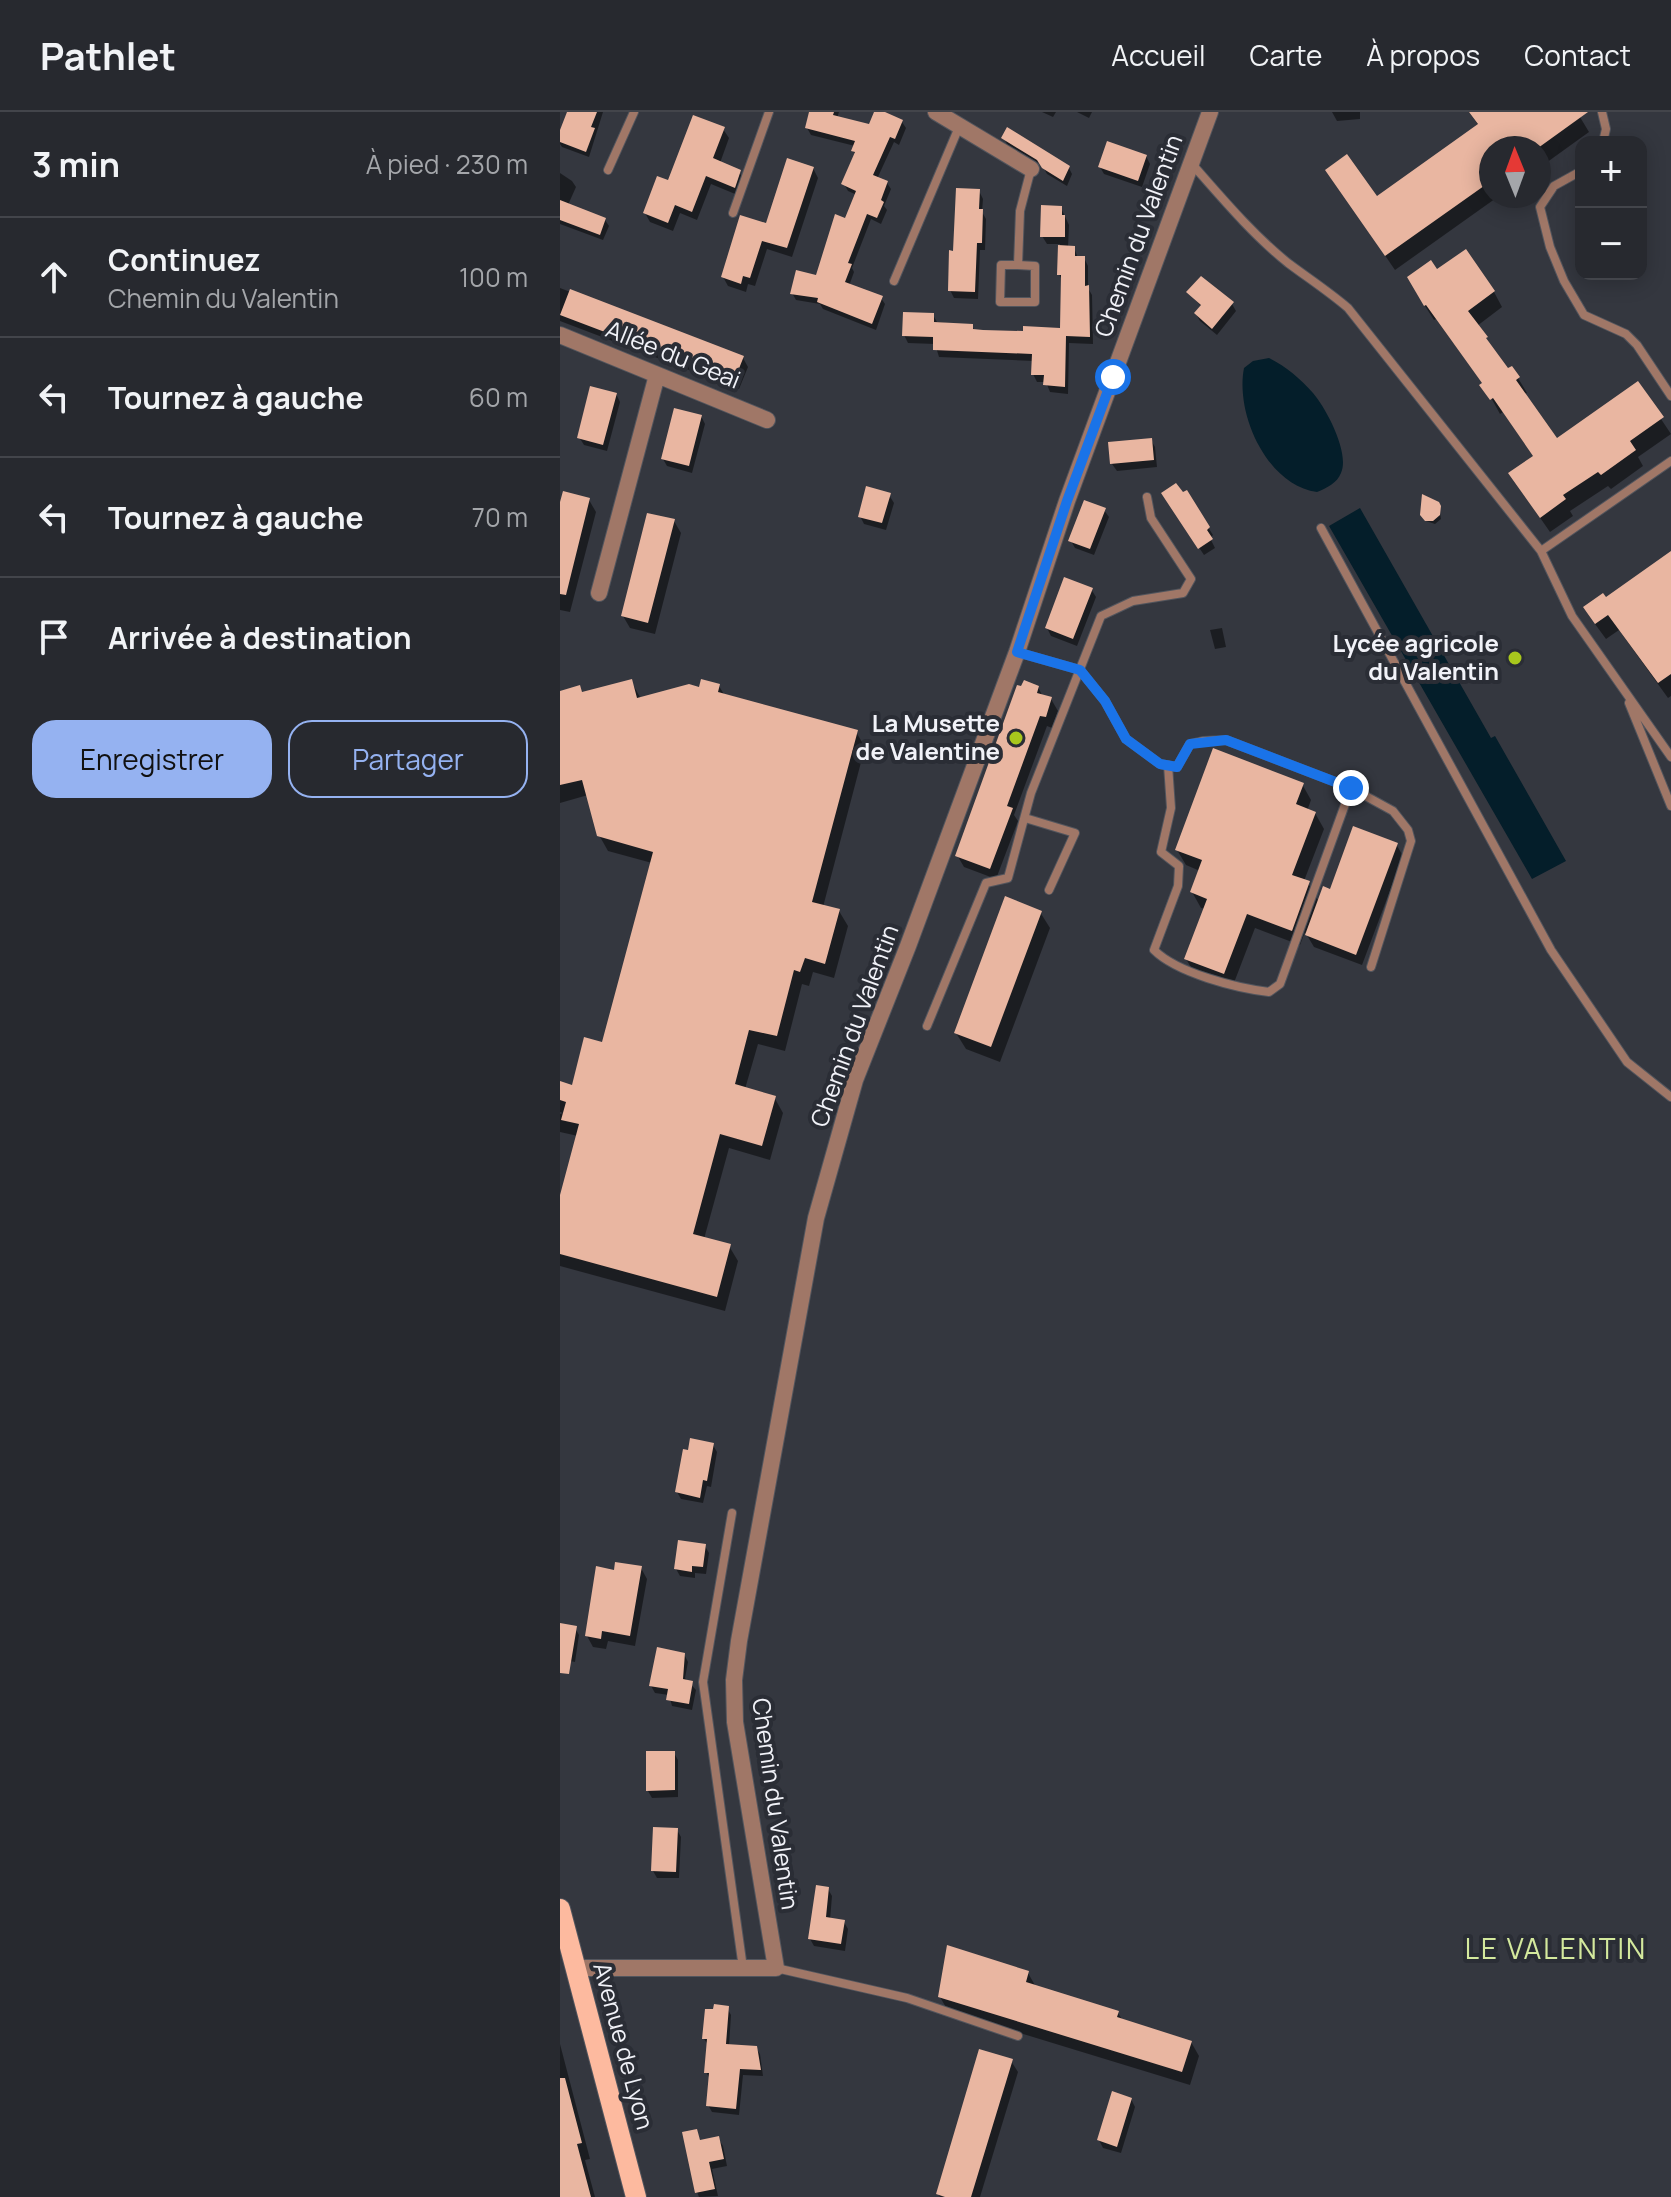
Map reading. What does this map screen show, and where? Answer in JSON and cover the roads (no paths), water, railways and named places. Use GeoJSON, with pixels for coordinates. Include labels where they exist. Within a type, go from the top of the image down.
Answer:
{"type":"FeatureCollection","features":[{"type":"Feature","properties":{"kind":"main road","name":"Avenue de Lyon"},"geometry":{"type":"LineString","coordinates":[[560,1909],[636,2197]]}},
{"type":"Feature","properties":{"kind":"street"},"geometry":{"type":"LineString","coordinates":[[936,112],[1031,169]]}},
{"type":"Feature","properties":{"kind":"street","name":"Chemin du Valentin"},"geometry":{"type":"LineString","coordinates":[[776,1968],[735,1722],[734,1680],[816,1218],[855,1080],[1017,652],[1067,501],[1210,112]]}},
{"type":"Feature","properties":{"kind":"street","name":"Allée du Geai"},"geometry":{"type":"LineString","coordinates":[[560,335],[767,420]]}},
{"type":"Feature","properties":{"kind":"street"},"geometry":{"type":"LineString","coordinates":[[599,593],[657,375]]}},
{"type":"Feature","properties":{"kind":"street"},"geometry":{"type":"LineString","coordinates":[[576,1968],[776,1968]]}},
{"type":"Feature","properties":{"kind":"lane"},"geometry":{"type":"LineString","coordinates":[[608,170],[634,112]]}},
{"type":"Feature","properties":{"kind":"lane"},"geometry":{"type":"LineString","coordinates":[[733,213],[769,112]]}},
{"type":"Feature","properties":{"kind":"lane"},"geometry":{"type":"LineString","coordinates":[[1602,112],[1604,136]]}},
{"type":"Feature","properties":{"kind":"lane"},"geometry":{"type":"LineString","coordinates":[[894,281],[959,127]]}},
{"type":"Feature","properties":{"kind":"lane"},"geometry":{"type":"LineString","coordinates":[[1191,163],[1250,228],[1287,262],[1348,308],[1541,551],[1572,616],[1671,757]]}},
{"type":"Feature","properties":{"kind":"lane"},"geometry":{"type":"LineString","coordinates":[[1018,265],[1020,211],[1031,169]]}},
{"type":"Feature","properties":{"kind":"lane"},"geometry":{"type":"LineString","coordinates":[[1575,174],[1554,186],[1540,207],[1550,247],[1564,281],[1584,315],[1626,334],[1637,345],[1671,396]]}},
{"type":"Feature","properties":{"kind":"lane"},"geometry":{"type":"LineString","coordinates":[[1001,265],[1018,265],[1035,266],[1035,302],[1000,302],[1001,265]]}},
{"type":"Feature","properties":{"kind":"lane"},"geometry":{"type":"LineString","coordinates":[[1541,551],[1671,461]]}},
{"type":"Feature","properties":{"kind":"lane"},"geometry":{"type":"LineString","coordinates":[[927,1026],[986,883],[1008,878],[1031,793],[1101,616],[1133,601],[1183,593],[1191,579],[1151,518],[1147,497]]}},
{"type":"Feature","properties":{"kind":"lane"},"geometry":{"type":"LineString","coordinates":[[1321,528],[1551,950],[1627,1062],[1671,1097]]}},
{"type":"Feature","properties":{"kind":"lane"},"geometry":{"type":"LineString","coordinates":[[1017,652],[1080,670],[1105,701],[1126,739],[1160,764],[1177,767],[1190,744],[1226,740],[1351,788],[1393,811],[1408,830],[1411,841],[1371,967]]}},
{"type":"Feature","properties":{"kind":"lane"},"geometry":{"type":"LineString","coordinates":[[1622,688],[1671,806]]}},
{"type":"Feature","properties":{"kind":"lane"},"geometry":{"type":"LineString","coordinates":[[1168,765],[1171,808],[1161,852],[1179,866],[1178,886],[1154,950],[1165,961],[1242,988],[1269,992],[1280,984],[1351,788]]}},
{"type":"Feature","properties":{"kind":"lane"},"geometry":{"type":"LineString","coordinates":[[1025,818],[1075,833],[1049,890]]}},
{"type":"Feature","properties":{"kind":"lane"},"geometry":{"type":"LineString","coordinates":[[732,1513],[703,1682],[746,1967]]}},
{"type":"Feature","properties":{"kind":"lane"},"geometry":{"type":"LineString","coordinates":[[776,1968],[907,1998],[1018,2036]]}},
{"type":"Feature","properties":{"kind":"water"},"geometry":{"type":"Polygon","coordinates":[[[1269,358],[1292,373],[1313,393],[1340,443],[1341,473],[1328,487],[1317,492],[1299,487],[1283,476],[1258,445],[1250,426],[1245,406],[1244,368],[1253,361],[1269,358]]]}},
{"type":"Feature","properties":{"kind":"water"},"geometry":{"type":"Polygon","coordinates":[[[1360,508],[1491,738],[1495,736],[1566,861],[1532,879],[1329,526],[1360,508]]]}},
{"type":"Feature","properties":{"kind":"place","name":"Lycée agricole du Valentin"},"geometry":{"type":"Point","coordinates":[1515,658]}},
{"type":"Feature","properties":{"kind":"place","name":"La Musette de Valentine"},"geometry":{"type":"Point","coordinates":[1016,738]}},
{"type":"Feature","properties":{"kind":"district","name":"LE VALENTIN"},"geometry":{"type":"Point","coordinates":[1556,1949]}}]}
